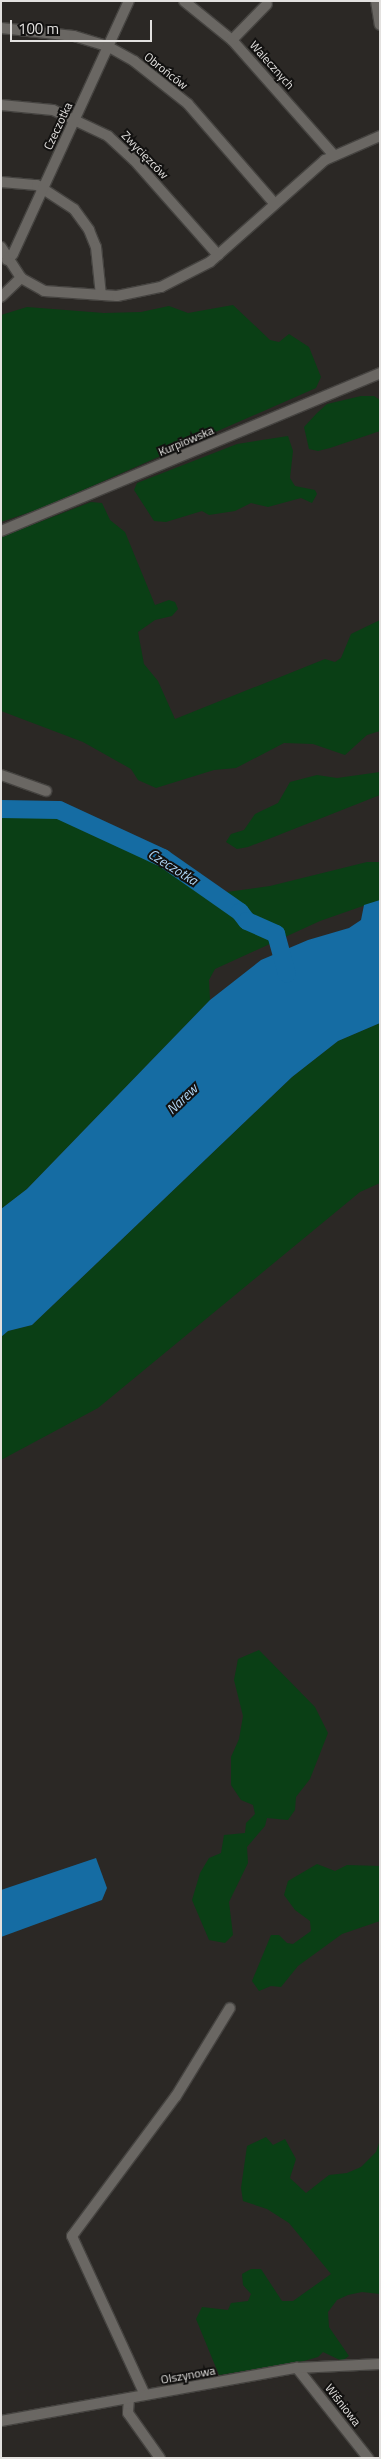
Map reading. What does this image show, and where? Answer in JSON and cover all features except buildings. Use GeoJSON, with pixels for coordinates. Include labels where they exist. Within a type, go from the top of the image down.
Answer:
{"type":"FeatureCollection","features":[{"type":"Feature","properties":{"kind":"street","name":"Czeczotka"},"geometry":{"type":"LineString","coordinates":[[7,260],[13,254],[129,1]]}},
{"type":"Feature","properties":{"kind":"street","name":"Walecznych"},"geometry":{"type":"LineString","coordinates":[[184,1],[232,40],[333,154]]}},
{"type":"Feature","properties":{"kind":"street"},"geometry":{"type":"LineString","coordinates":[[376,1],[380,25]]}},
{"type":"Feature","properties":{"kind":"street"},"geometry":{"type":"LineString","coordinates":[[232,40],[267,4]]}},
{"type":"Feature","properties":{"kind":"street","name":"Obrońców"},"geometry":{"type":"LineString","coordinates":[[1,28],[63,34],[109,47],[175,92],[274,203]]}},
{"type":"Feature","properties":{"kind":"street","name":"Zwycięzców"},"geometry":{"type":"LineString","coordinates":[[1,105],[41,107],[76,118],[122,148],[218,255]]}},
{"type":"Feature","properties":{"kind":"street"},"geometry":{"type":"LineString","coordinates":[[1,246],[7,260],[20,278],[44,291],[125,295],[170,284],[218,255],[274,203],[333,154],[380,136]]}},
{"type":"Feature","properties":{"kind":"street"},"geometry":{"type":"LineString","coordinates":[[1,182],[22,182],[43,188],[67,203],[89,230],[98,254],[101,295]]}},
{"type":"Feature","properties":{"kind":"street"},"geometry":{"type":"LineString","coordinates":[[2,296],[20,278]]}},
{"type":"Feature","properties":{"kind":"street","name":"Kurpiowska"},"geometry":{"type":"LineString","coordinates":[[1,531],[380,373]]}},
{"type":"Feature","properties":{"kind":"street"},"geometry":{"type":"LineString","coordinates":[[1,775],[46,791]]}},
{"type":"Feature","properties":{"kind":"street"},"geometry":{"type":"LineString","coordinates":[[145,2395],[72,2236],[176,2096],[230,2008]]}},
{"type":"Feature","properties":{"kind":"street","name":"Olszynowa"},"geometry":{"type":"LineString","coordinates":[[1,2422],[297,2368],[380,2364]]}},
{"type":"Feature","properties":{"kind":"street","name":"Wiśniowa"},"geometry":{"type":"LineString","coordinates":[[297,2368],[368,2458]]}},
{"type":"Feature","properties":{"kind":"street"},"geometry":{"type":"LineString","coordinates":[[129,2398],[128,2413],[160,2458]]}},
{"type":"Feature","properties":{"kind":"green space"},"geometry":{"type":"Polygon","coordinates":[[[233,305],[270,340],[279,342],[289,334],[309,347],[321,377],[316,388],[42,508],[1,522],[1,315],[27,307],[104,313],[141,312],[169,306],[188,313],[233,305]]]}},
{"type":"Feature","properties":{"kind":"green space"},"geometry":{"type":"Polygon","coordinates":[[[361,396],[374,396],[380,400],[380,431],[330,448],[318,451],[309,449],[304,427],[317,413],[327,404],[361,396]]]}},
{"type":"Feature","properties":{"kind":"green space"},"geometry":{"type":"Polygon","coordinates":[[[288,436],[293,451],[290,478],[295,486],[315,490],[317,494],[312,503],[301,498],[268,507],[251,503],[235,511],[209,515],[202,511],[166,522],[154,521],[134,490],[137,483],[237,444],[288,436]]]}},
{"type":"Feature","properties":{"kind":"green space"},"geometry":{"type":"Polygon","coordinates":[[[91,502],[102,503],[110,520],[125,532],[155,605],[169,600],[175,602],[178,609],[172,616],[155,620],[138,632],[144,664],[158,681],[175,719],[325,659],[335,662],[341,658],[351,634],[380,620],[380,731],[367,735],[345,755],[313,744],[284,743],[236,768],[214,770],[156,788],[138,780],[131,769],[83,742],[1,711],[1,537],[91,502]]]}},
{"type":"Feature","properties":{"kind":"green space"},"geometry":{"type":"Polygon","coordinates":[[[380,772],[380,795],[248,847],[237,849],[226,842],[231,834],[244,830],[255,814],[278,803],[290,782],[317,775],[337,778],[380,772]]]}},
{"type":"Feature","properties":{"kind":"green space"},"geometry":{"type":"Polygon","coordinates":[[[1,799],[9,804],[67,805],[139,845],[159,848],[208,884],[227,892],[270,886],[367,862],[380,862],[380,900],[320,921],[215,969],[209,980],[210,1000],[27,1189],[1,1209],[1,799]]]}},
{"type":"Feature","properties":{"kind":"green space"},"geometry":{"type":"Polygon","coordinates":[[[380,1023],[380,1183],[360,1192],[98,1408],[1,1460],[1,1337],[8,1331],[32,1325],[292,1077],[338,1041],[380,1023]]]}},
{"type":"Feature","properties":{"kind":"green space"},"geometry":{"type":"Polygon","coordinates":[[[259,1650],[315,1707],[328,1733],[310,1779],[296,1797],[295,1810],[288,1820],[267,1818],[265,1826],[247,1847],[248,1863],[229,1902],[233,1935],[225,1943],[209,1940],[192,1900],[200,1873],[209,1858],[221,1853],[224,1835],[245,1833],[246,1823],[255,1814],[253,1805],[241,1800],[231,1785],[231,1757],[239,1739],[243,1716],[234,1680],[238,1659],[259,1650]]]}},
{"type":"Feature","properties":{"kind":"green space"},"geometry":{"type":"Polygon","coordinates":[[[317,1864],[335,1871],[347,1865],[380,1866],[380,1921],[342,1934],[298,1966],[281,1987],[271,1986],[259,1991],[252,1981],[271,1935],[279,1935],[287,1943],[293,1944],[311,1931],[310,1921],[295,1910],[284,1895],[288,1881],[317,1864]]]}},
{"type":"Feature","properties":{"kind":"green space"},"geometry":{"type":"Polygon","coordinates":[[[266,2137],[273,2145],[285,2139],[296,2159],[290,2178],[306,2193],[329,2175],[347,2173],[361,2167],[376,2152],[380,2140],[380,2294],[362,2292],[348,2295],[337,2300],[328,2312],[329,2327],[349,2356],[342,2361],[323,2352],[318,2357],[297,2363],[219,2375],[196,2319],[202,2307],[228,2310],[231,2303],[248,2301],[251,2294],[243,2285],[242,2274],[251,2269],[261,2269],[282,2301],[293,2301],[331,2274],[289,2223],[267,2209],[243,2201],[241,2188],[247,2146],[266,2137]]]}},
{"type":"Feature","properties":{"kind":"water","name":"Narew"},"geometry":{"type":"Polygon","coordinates":[[[380,900],[380,1023],[338,1041],[292,1077],[32,1325],[8,1331],[1,1337],[1,1209],[27,1189],[210,1000],[261,960],[308,940],[349,928],[361,920],[364,905],[380,900]]]}},
{"type":"Feature","properties":{"kind":"water"},"geometry":{"type":"Polygon","coordinates":[[[96,1858],[107,1888],[102,1900],[1,1937],[1,1890],[96,1858]]]}},
{"type":"Feature","properties":{"kind":"waterway","name":"Czeczotka"},"geometry":{"type":"LineString","coordinates":[[1,809],[59,810],[163,858],[240,912],[247,921],[276,934],[287,974]]}}]}
